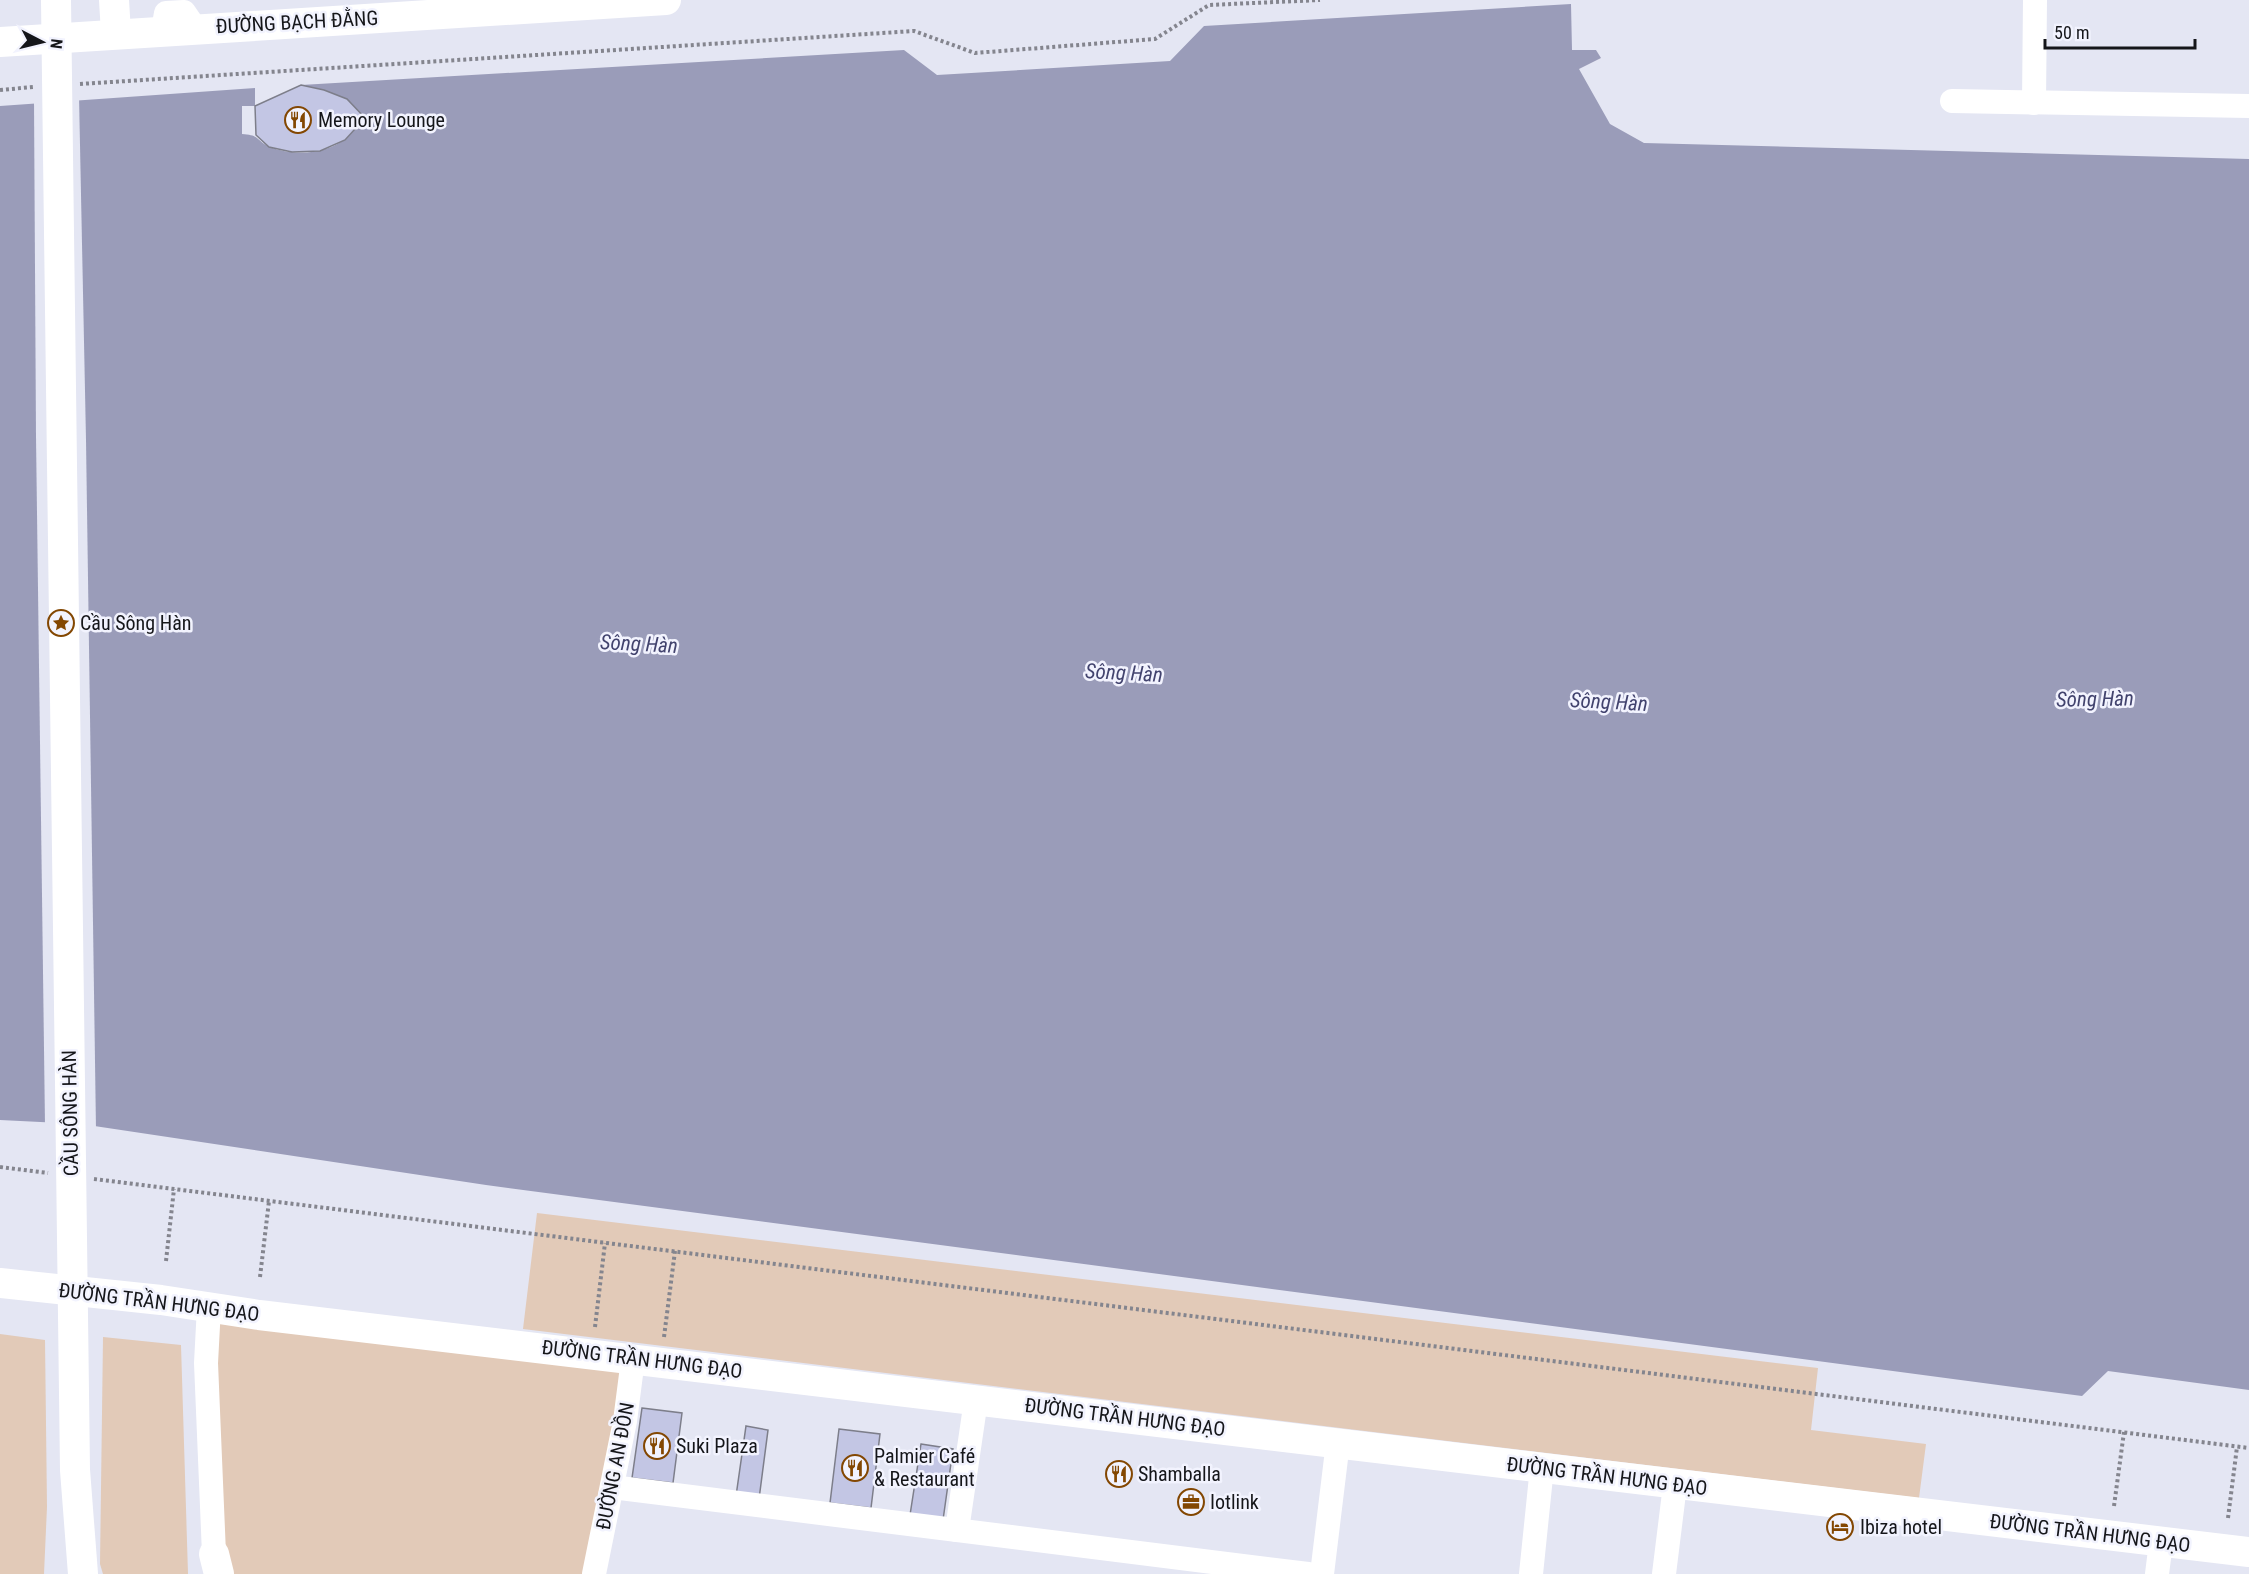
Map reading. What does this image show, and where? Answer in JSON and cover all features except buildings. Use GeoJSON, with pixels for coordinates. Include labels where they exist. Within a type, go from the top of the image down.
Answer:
{"type":"FeatureCollection","features":[{"type":"Feature","properties":{"kind":"main road","name":"CẦU SÔNG HÀN"},"geometry":{"type":"LineString","coordinates":[[56,0],[75,1470],[79,1572]]}},
{"type":"Feature","properties":{"kind":"main road"},"geometry":{"type":"LineString","coordinates":[[114,0],[116,33]]}},
{"type":"Feature","properties":{"kind":"main road","name":"ĐƯỜNG BẠCH ĐẰNG"},"geometry":{"type":"LineString","coordinates":[[0,42],[195,28],[338,10],[666,0]]}},
{"type":"Feature","properties":{"kind":"main road"},"geometry":{"type":"LineString","coordinates":[[0,19],[0,42]]}},
{"type":"Feature","properties":{"kind":"main road","name":"ĐƯỜNG TRẦN HƯNG ĐẠO"},"geometry":{"type":"LineString","coordinates":[[0,1284],[209,1307],[1338,1442],[1675,1485],[2249,1552]]}},
{"type":"Feature","properties":{"kind":"street"},"geometry":{"type":"LineString","coordinates":[[2034,103],[2035,0]]}},
{"type":"Feature","properties":{"kind":"street"},"geometry":{"type":"LineString","coordinates":[[1952,101],[2249,106]]}},
{"type":"Feature","properties":{"kind":"street"},"geometry":{"type":"LineString","coordinates":[[209,1307],[206,1363],[215,1567]]}},
{"type":"Feature","properties":{"kind":"street","name":"ĐƯỜNG AN ĐỒN"},"geometry":{"type":"LineString","coordinates":[[594,1574],[625,1421],[633,1359]]}},
{"type":"Feature","properties":{"kind":"street"},"geometry":{"type":"LineString","coordinates":[[957,1530],[976,1400]]}},
{"type":"Feature","properties":{"kind":"street"},"geometry":{"type":"LineString","coordinates":[[1322,1574],[1338,1442]]}},
{"type":"Feature","properties":{"kind":"street"},"geometry":{"type":"LineString","coordinates":[[1532,1574],[1542,1467]]}},
{"type":"Feature","properties":{"kind":"street"},"geometry":{"type":"LineString","coordinates":[[1664,1574],[1675,1485]]}},
{"type":"Feature","properties":{"kind":"street"},"geometry":{"type":"LineString","coordinates":[[612,1487],[1308,1574]]}},
{"type":"Feature","properties":{"kind":"street"},"geometry":{"type":"LineString","coordinates":[[2157,1574],[2161,1542]]}},
{"type":"Feature","properties":{"kind":"path"},"geometry":{"type":"LineString","coordinates":[[69,85],[914,31],[975,53],[1155,39],[1209,5],[1320,0]]}},
{"type":"Feature","properties":{"kind":"path"},"geometry":{"type":"LineString","coordinates":[[0,90],[35,87]]}},
{"type":"Feature","properties":{"kind":"path"},"geometry":{"type":"LineString","coordinates":[[0,1167],[58,1174]]}},
{"type":"Feature","properties":{"kind":"path"},"geometry":{"type":"LineString","coordinates":[[93,1179],[2249,1448]]}},
{"type":"Feature","properties":{"kind":"path"},"geometry":{"type":"LineString","coordinates":[[166,1261],[174,1189]]}},
{"type":"Feature","properties":{"kind":"path"},"geometry":{"type":"LineString","coordinates":[[260,1277],[269,1201]]}},
{"type":"Feature","properties":{"kind":"path"},"geometry":{"type":"LineString","coordinates":[[595,1327],[605,1243]]}},
{"type":"Feature","properties":{"kind":"path"},"geometry":{"type":"LineString","coordinates":[[664,1336],[675,1251]]}},
{"type":"Feature","properties":{"kind":"path"},"geometry":{"type":"LineString","coordinates":[[2114,1506],[2124,1432]]}},
{"type":"Feature","properties":{"kind":"path"},"geometry":{"type":"LineString","coordinates":[[2228,1518],[2237,1447]]}},
{"type":"Feature","properties":{"kind":"shaded area"},"geometry":{"type":"Polygon","coordinates":[[[537,1213],[1818,1368],[1811,1430],[1926,1444],[1919,1498],[523,1329],[537,1213]]]}},
{"type":"Feature","properties":{"kind":"shaded area"},"geometry":{"type":"Polygon","coordinates":[[[209,1307],[633,1359],[593,1574],[220,1574],[209,1307]]]}},
{"type":"Feature","properties":{"kind":"shaded area"},"geometry":{"type":"Polygon","coordinates":[[[0,1334],[45,1340],[47,1507],[44,1574],[0,1574],[0,1334]]]}},
{"type":"Feature","properties":{"kind":"shaded area"},"geometry":{"type":"Polygon","coordinates":[[[103,1337],[181,1345],[188,1574],[103,1574],[100,1564],[103,1337]]]}},
{"type":"Feature","properties":{"kind":"water","name":"Sông Hàn"},"geometry":{"type":"Polygon","coordinates":[[[1571,4],[1572,50],[1596,50],[1601,58],[1579,69],[1610,124],[1644,143],[2249,159],[2249,1390],[2108,1371],[2082,1396],[486,1185],[81,1124],[0,1120],[0,106],[255,88],[255,106],[242,106],[242,134],[256,137],[266,145],[279,150],[299,153],[319,151],[338,144],[365,118],[350,104],[336,96],[301,85],[904,50],[937,75],[1170,61],[1204,26],[1571,4]]]}},
{"type":"Feature","properties":{"kind":"pier","name":"Cầu Sông Hàn"},"geometry":{"type":"Polygon","coordinates":[[[79,96],[96,1130],[45,1125],[34,100],[79,96]]]}},
{"type":"Feature","properties":{"kind":"place","name":"Memory Lounge"},"geometry":{"type":"Point","coordinates":[298,120]}},
{"type":"Feature","properties":{"kind":"place","name":"Cầu Sông Hàn"},"geometry":{"type":"Point","coordinates":[61,623]}},
{"type":"Feature","properties":{"kind":"place","name":"Suki Plaza"},"geometry":{"type":"Point","coordinates":[657,1446]}},
{"type":"Feature","properties":{"kind":"place","name":"Palmier Café & Restaurant"},"geometry":{"type":"Point","coordinates":[855,1468]}},
{"type":"Feature","properties":{"kind":"place","name":"Shamballa"},"geometry":{"type":"Point","coordinates":[1119,1474]}},
{"type":"Feature","properties":{"kind":"place","name":"Iotlink"},"geometry":{"type":"Point","coordinates":[1191,1502]}},
{"type":"Feature","properties":{"kind":"place","name":"Ibiza hotel"},"geometry":{"type":"Point","coordinates":[1840,1527]}}]}
